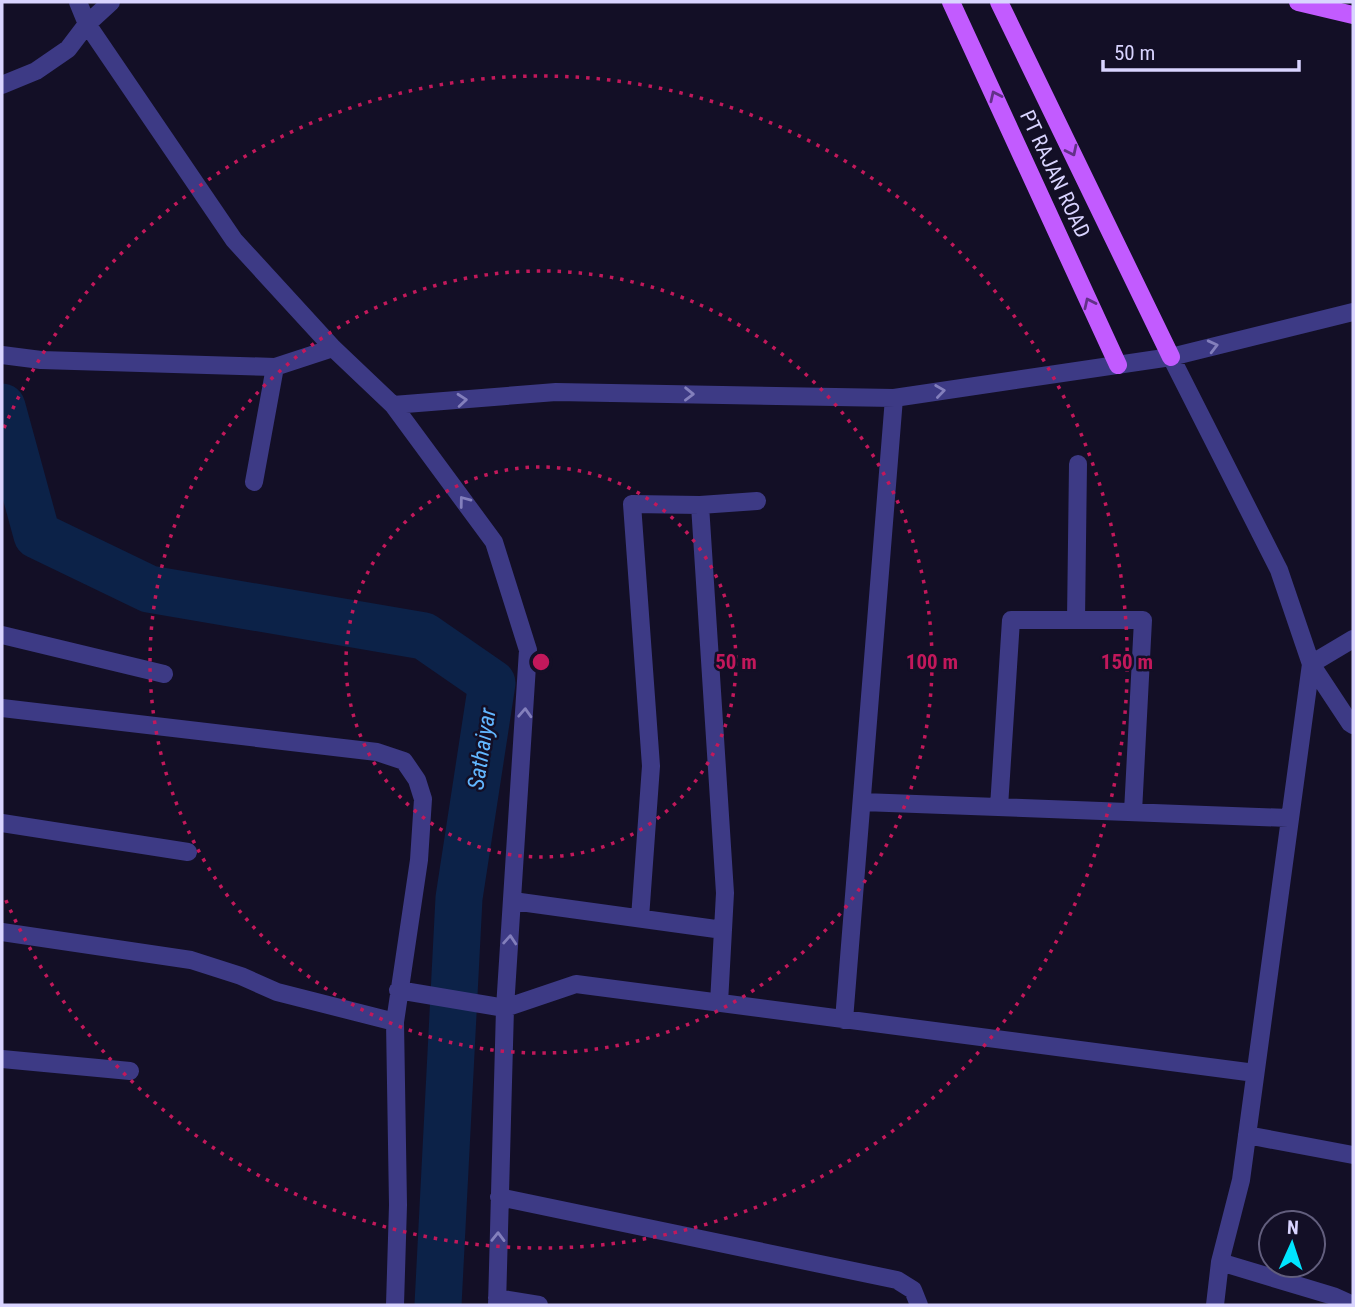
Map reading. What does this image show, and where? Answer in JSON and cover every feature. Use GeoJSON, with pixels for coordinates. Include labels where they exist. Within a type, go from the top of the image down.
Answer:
{"type":"FeatureCollection","features":[{"type":"Feature","properties":{"kind":"main road","name":"PT RAJAN ROAD"},"geometry":{"type":"LineString","coordinates":[[951,2],[1118,365]]}},
{"type":"Feature","properties":{"kind":"main road","name":"PT RAJAN ROAD"},"geometry":{"type":"LineString","coordinates":[[999,2],[1171,357]]}},
{"type":"Feature","properties":{"kind":"main road"},"geometry":{"type":"LineString","coordinates":[[1298,2],[1353,15]]}},
{"type":"Feature","properties":{"kind":"street"},"geometry":{"type":"LineString","coordinates":[[78,2],[86,24],[234,240],[333,348],[394,405],[495,542],[528,650],[505,1008],[497,1302],[540,1305]]}},
{"type":"Feature","properties":{"kind":"street"},"geometry":{"type":"LineString","coordinates":[[2,85],[36,71],[68,49],[86,24],[111,2]]}},
{"type":"Feature","properties":{"kind":"street"},"geometry":{"type":"LineString","coordinates":[[394,405],[556,392],[894,398],[1171,357],[1353,312]]}},
{"type":"Feature","properties":{"kind":"street"},"geometry":{"type":"LineString","coordinates":[[2,355],[41,360],[275,368],[333,348]]}},
{"type":"Feature","properties":{"kind":"street"},"geometry":{"type":"LineString","coordinates":[[1171,357],[1279,570],[1311,664],[1349,723],[1353,725]]}},
{"type":"Feature","properties":{"kind":"street"},"geometry":{"type":"LineString","coordinates":[[254,482],[275,368]]}},
{"type":"Feature","properties":{"kind":"street"},"geometry":{"type":"LineString","coordinates":[[844,1020],[894,398]]}},
{"type":"Feature","properties":{"kind":"street"},"geometry":{"type":"LineString","coordinates":[[1076,620],[1078,464]]}},
{"type":"Feature","properties":{"kind":"street"},"geometry":{"type":"LineString","coordinates":[[640,918],[651,766],[632,504],[700,505],[757,501]]}},
{"type":"Feature","properties":{"kind":"street"},"geometry":{"type":"LineString","coordinates":[[700,505],[725,893],[719,1003]]}},
{"type":"Feature","properties":{"kind":"street"},"geometry":{"type":"LineString","coordinates":[[999,807],[1011,620],[1143,620],[1133,812]]}},
{"type":"Feature","properties":{"kind":"street"},"geometry":{"type":"LineString","coordinates":[[2,635],[164,674]]}},
{"type":"Feature","properties":{"kind":"street"},"geometry":{"type":"LineString","coordinates":[[1311,664],[1353,639]]}},
{"type":"Feature","properties":{"kind":"street"},"geometry":{"type":"LineString","coordinates":[[1215,1305],[1220,1262],[1241,1180],[1311,664]]}},
{"type":"Feature","properties":{"kind":"street"},"geometry":{"type":"LineString","coordinates":[[2,708],[377,752],[404,761],[417,780],[424,799],[419,860],[395,1022],[398,1205],[395,1305]]}},
{"type":"Feature","properties":{"kind":"street"},"geometry":{"type":"LineString","coordinates":[[862,802],[1288,818]]}},
{"type":"Feature","properties":{"kind":"street"},"geometry":{"type":"LineString","coordinates":[[2,823],[188,852]]}},
{"type":"Feature","properties":{"kind":"street"},"geometry":{"type":"LineString","coordinates":[[513,901],[723,930]]}},
{"type":"Feature","properties":{"kind":"street"},"geometry":{"type":"LineString","coordinates":[[2,932],[191,960],[288,995],[395,1022]]}},
{"type":"Feature","properties":{"kind":"street"},"geometry":{"type":"LineString","coordinates":[[398,990],[505,1008],[576,984],[1255,1073]]}},
{"type":"Feature","properties":{"kind":"street"},"geometry":{"type":"LineString","coordinates":[[2,1059],[130,1071]]}},
{"type":"Feature","properties":{"kind":"street"},"geometry":{"type":"LineString","coordinates":[[1247,1135],[1353,1155]]}},
{"type":"Feature","properties":{"kind":"street"},"geometry":{"type":"LineString","coordinates":[[499,1197],[897,1280],[913,1290],[919,1305]]}},
{"type":"Feature","properties":{"kind":"street"},"geometry":{"type":"LineString","coordinates":[[1220,1262],[1333,1296],[1353,1305]]}},
{"type":"Feature","properties":{"kind":"waterway","name":"Sathaiyar"},"geometry":{"type":"LineString","coordinates":[[2,407],[37,535],[149,589],[424,636],[492,683],[459,898],[438,1305]]}}]}
